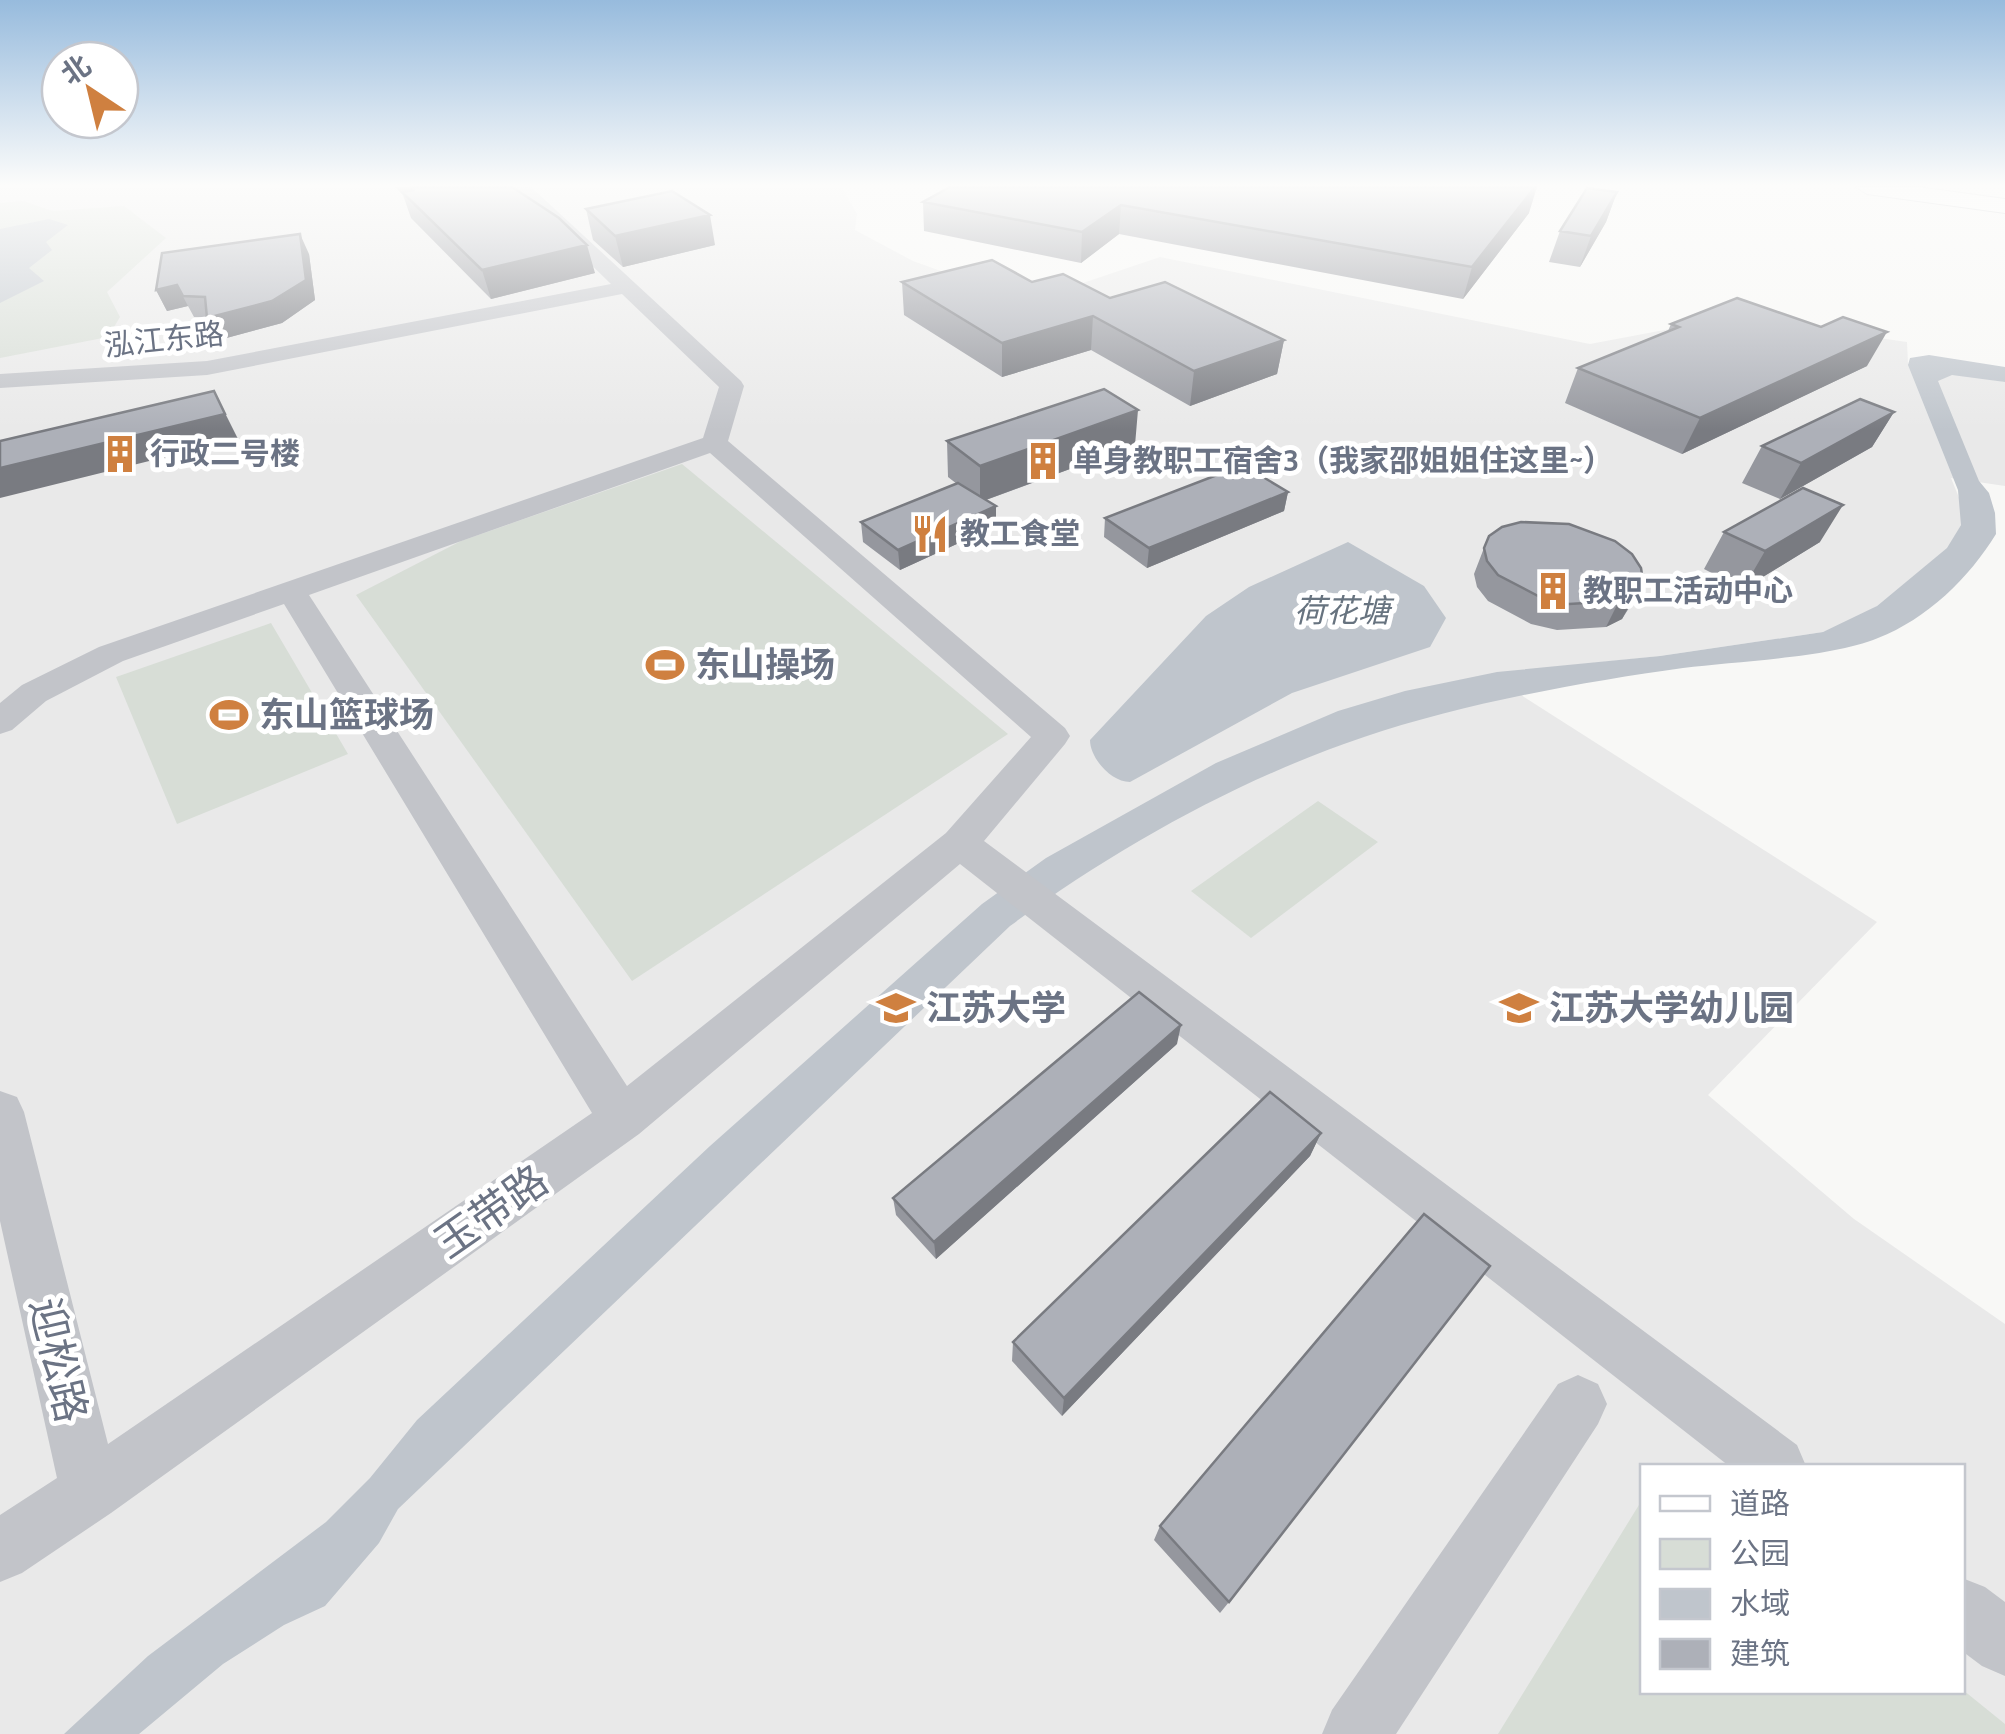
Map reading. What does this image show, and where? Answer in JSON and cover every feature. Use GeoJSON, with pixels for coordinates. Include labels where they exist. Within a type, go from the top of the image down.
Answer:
{"type":"FeatureCollection","features":[{"type":"Feature","properties":{"kind":"street"},"geometry":{"type":"LineString","coordinates":[[0,722],[34,693],[68,673],[714,443],[732,386],[607,268]]}},
{"type":"Feature","properties":{"kind":"street","name":"泓江东路"},"geometry":{"type":"LineString","coordinates":[[0,381],[207,368],[628,287]]}},
{"type":"Feature","properties":{"kind":"street","name":"玉带路"},"geometry":{"type":"LineString","coordinates":[[0,1550],[90,1492],[622,1119],[960,843],[1052,736],[714,443]]}},
{"type":"Feature","properties":{"kind":"street"},"geometry":{"type":"LineString","coordinates":[[290,592],[622,1119]]}},
{"type":"Feature","properties":{"kind":"street"},"geometry":{"type":"LineString","coordinates":[[960,843],[1773,1464]]}},
{"type":"Feature","properties":{"kind":"street","name":"迎松路"},"geometry":{"type":"LineString","coordinates":[[0,1112],[90,1492]]}},
{"type":"Feature","properties":{"kind":"street"},"geometry":{"type":"LineString","coordinates":[[1356,1734],[1578,1404]]}},
{"type":"Feature","properties":{"kind":"street"},"geometry":{"type":"LineString","coordinates":[[1965,1612],[2005,1643]]}},
{"type":"Feature","properties":{"kind":"shaded area","name":"江苏大学"},"geometry":{"type":"Polygon","coordinates":[[[0,268],[932,268],[963,279],[1080,284],[1128,268],[1214,268],[1590,344],[1733,317],[1907,342],[1908,364],[2005,382],[2005,486],[1951,478],[1962,505],[1961,525],[1948,548],[1853,621],[1823,632],[1660,656],[1498,673],[1524,697],[1877,922],[1708,1095],[1854,1219],[2005,1324],[2005,1734],[0,1734],[0,268]]]}},
{"type":"Feature","properties":{"kind":"green space"},"geometry":{"type":"Polygon","coordinates":[[[0,268],[133,268],[107,292],[120,317],[108,337],[0,358],[0,268]]]}},
{"type":"Feature","properties":{"kind":"green space","name":"东山操场"},"geometry":{"type":"Polygon","coordinates":[[[682,464],[1008,734],[632,981],[356,595],[461,541],[682,464]]]}},
{"type":"Feature","properties":{"kind":"green space","name":"东山篮球场"},"geometry":{"type":"Polygon","coordinates":[[[271,623],[348,754],[177,824],[116,677],[271,623]]]}},
{"type":"Feature","properties":{"kind":"green space"},"geometry":{"type":"Polygon","coordinates":[[[1318,801],[1378,842],[1251,938],[1191,891],[1318,801]]]}},
{"type":"Feature","properties":{"kind":"green space"},"geometry":{"type":"Polygon","coordinates":[[[1640,1503],[1640,1694],[1965,1692],[2005,1724],[2005,1734],[1498,1734],[1640,1503]]]}},
{"type":"Feature","properties":{"kind":"water"},"geometry":{"type":"Polygon","coordinates":[[[0,268],[29,268],[44,281],[0,303],[0,268]]]}},
{"type":"Feature","properties":{"kind":"water"},"geometry":{"type":"Polygon","coordinates":[[[1929,355],[2005,367],[2005,382],[1952,375],[1938,381],[1979,481],[1989,493],[1996,534],[1960,581],[1930,608],[1896,630],[1858,645],[1604,680],[1481,704],[1401,725],[1271,773],[1180,818],[1092,869],[1010,926],[398,1509],[379,1543],[325,1606],[284,1625],[223,1664],[139,1734],[64,1734],[148,1656],[326,1522],[370,1478],[417,1420],[710,1146],[982,904],[1046,858],[1216,763],[1338,711],[1405,691],[1497,672],[1660,656],[1823,632],[1877,606],[1947,548],[1961,525],[1958,490],[1908,365],[1910,358],[1929,355]]]}},
{"type":"Feature","properties":{"kind":"water","name":"荷花塘"},"geometry":{"type":"Polygon","coordinates":[[[1348,542],[1424,586],[1446,618],[1430,647],[1292,693],[1130,782],[1103,768],[1090,740],[1206,616],[1249,587],[1348,542]]]}},
{"type":"Feature","properties":{"kind":"building"},"geometry":{"type":"Polygon","coordinates":[[[160,268],[304,268],[306,280],[272,301],[207,318],[205,297],[183,296],[177,285],[156,290],[160,268]]]}},
{"type":"Feature","properties":{"kind":"building"},"geometry":{"type":"Polygon","coordinates":[[[960,268],[1006,268],[1032,282],[1063,274],[1110,298],[1165,282],[1284,340],[1194,371],[1093,316],[1002,343],[902,282],[960,268]]]}},
{"type":"Feature","properties":{"kind":"building"},"geometry":{"type":"Polygon","coordinates":[[[1737,298],[1821,327],[1843,317],[1887,332],[1700,418],[1578,368],[1679,327],[1671,324],[1737,298]]]}},
{"type":"Feature","properties":{"kind":"building"},"geometry":{"type":"Polygon","coordinates":[[[1104,389],[1138,410],[980,466],[947,441],[1104,389]]]}},
{"type":"Feature","properties":{"kind":"building"},"geometry":{"type":"Polygon","coordinates":[[[214,391],[225,414],[0,468],[0,441],[214,391]]]}},
{"type":"Feature","properties":{"kind":"building"},"geometry":{"type":"Polygon","coordinates":[[[1860,399],[1894,412],[1801,463],[1762,446],[1860,399]]]}},
{"type":"Feature","properties":{"kind":"building"},"geometry":{"type":"Polygon","coordinates":[[[1243,465],[1288,492],[1149,548],[1105,518],[1243,465]]]}},
{"type":"Feature","properties":{"kind":"building"},"geometry":{"type":"Polygon","coordinates":[[[958,483],[996,506],[898,550],[861,522],[958,483]]]}},
{"type":"Feature","properties":{"kind":"building"},"geometry":{"type":"Polygon","coordinates":[[[1803,488],[1843,505],[1765,551],[1724,532],[1803,488]]]}},
{"type":"Feature","properties":{"kind":"building"},"geometry":{"type":"Polygon","coordinates":[[[1521,522],[1569,524],[1615,541],[1632,554],[1641,568],[1643,581],[1635,593],[1619,601],[1569,604],[1542,598],[1498,575],[1487,561],[1484,548],[1489,536],[1502,527],[1521,522]]]}},
{"type":"Feature","properties":{"kind":"building"},"geometry":{"type":"Polygon","coordinates":[[[1139,992],[1181,1025],[934,1242],[893,1198],[1139,992]]]}},
{"type":"Feature","properties":{"kind":"building"},"geometry":{"type":"Polygon","coordinates":[[[1270,1092],[1321,1133],[1064,1398],[1013,1342],[1270,1092]]]}},
{"type":"Feature","properties":{"kind":"building"},"geometry":{"type":"Polygon","coordinates":[[[1424,1214],[1490,1266],[1229,1602],[1160,1526],[1424,1214]]]}},
{"type":"Feature","properties":{"kind":"place","name":"行政二号楼"},"geometry":{"type":"Point","coordinates":[120,454]}},
{"type":"Feature","properties":{"kind":"place","name":"单身教职工宿舍3（我家邵姐姐住这里~）"},"geometry":{"type":"Point","coordinates":[1043,461]}},
{"type":"Feature","properties":{"kind":"place","name":"教工食堂"},"geometry":{"type":"Point","coordinates":[930,534]}},
{"type":"Feature","properties":{"kind":"place","name":"教职工活动中心"},"geometry":{"type":"Point","coordinates":[1553,591]}},
{"type":"Feature","properties":{"kind":"place","name":"东山操场"},"geometry":{"type":"Point","coordinates":[665,665]}},
{"type":"Feature","properties":{"kind":"place","name":"东山篮球场"},"geometry":{"type":"Point","coordinates":[229,715]}},
{"type":"Feature","properties":{"kind":"place","name":"江苏大学"},"geometry":{"type":"Point","coordinates":[896,1008]}},
{"type":"Feature","properties":{"kind":"place","name":"江苏大学幼儿园"},"geometry":{"type":"Point","coordinates":[1519,1008]}}]}
